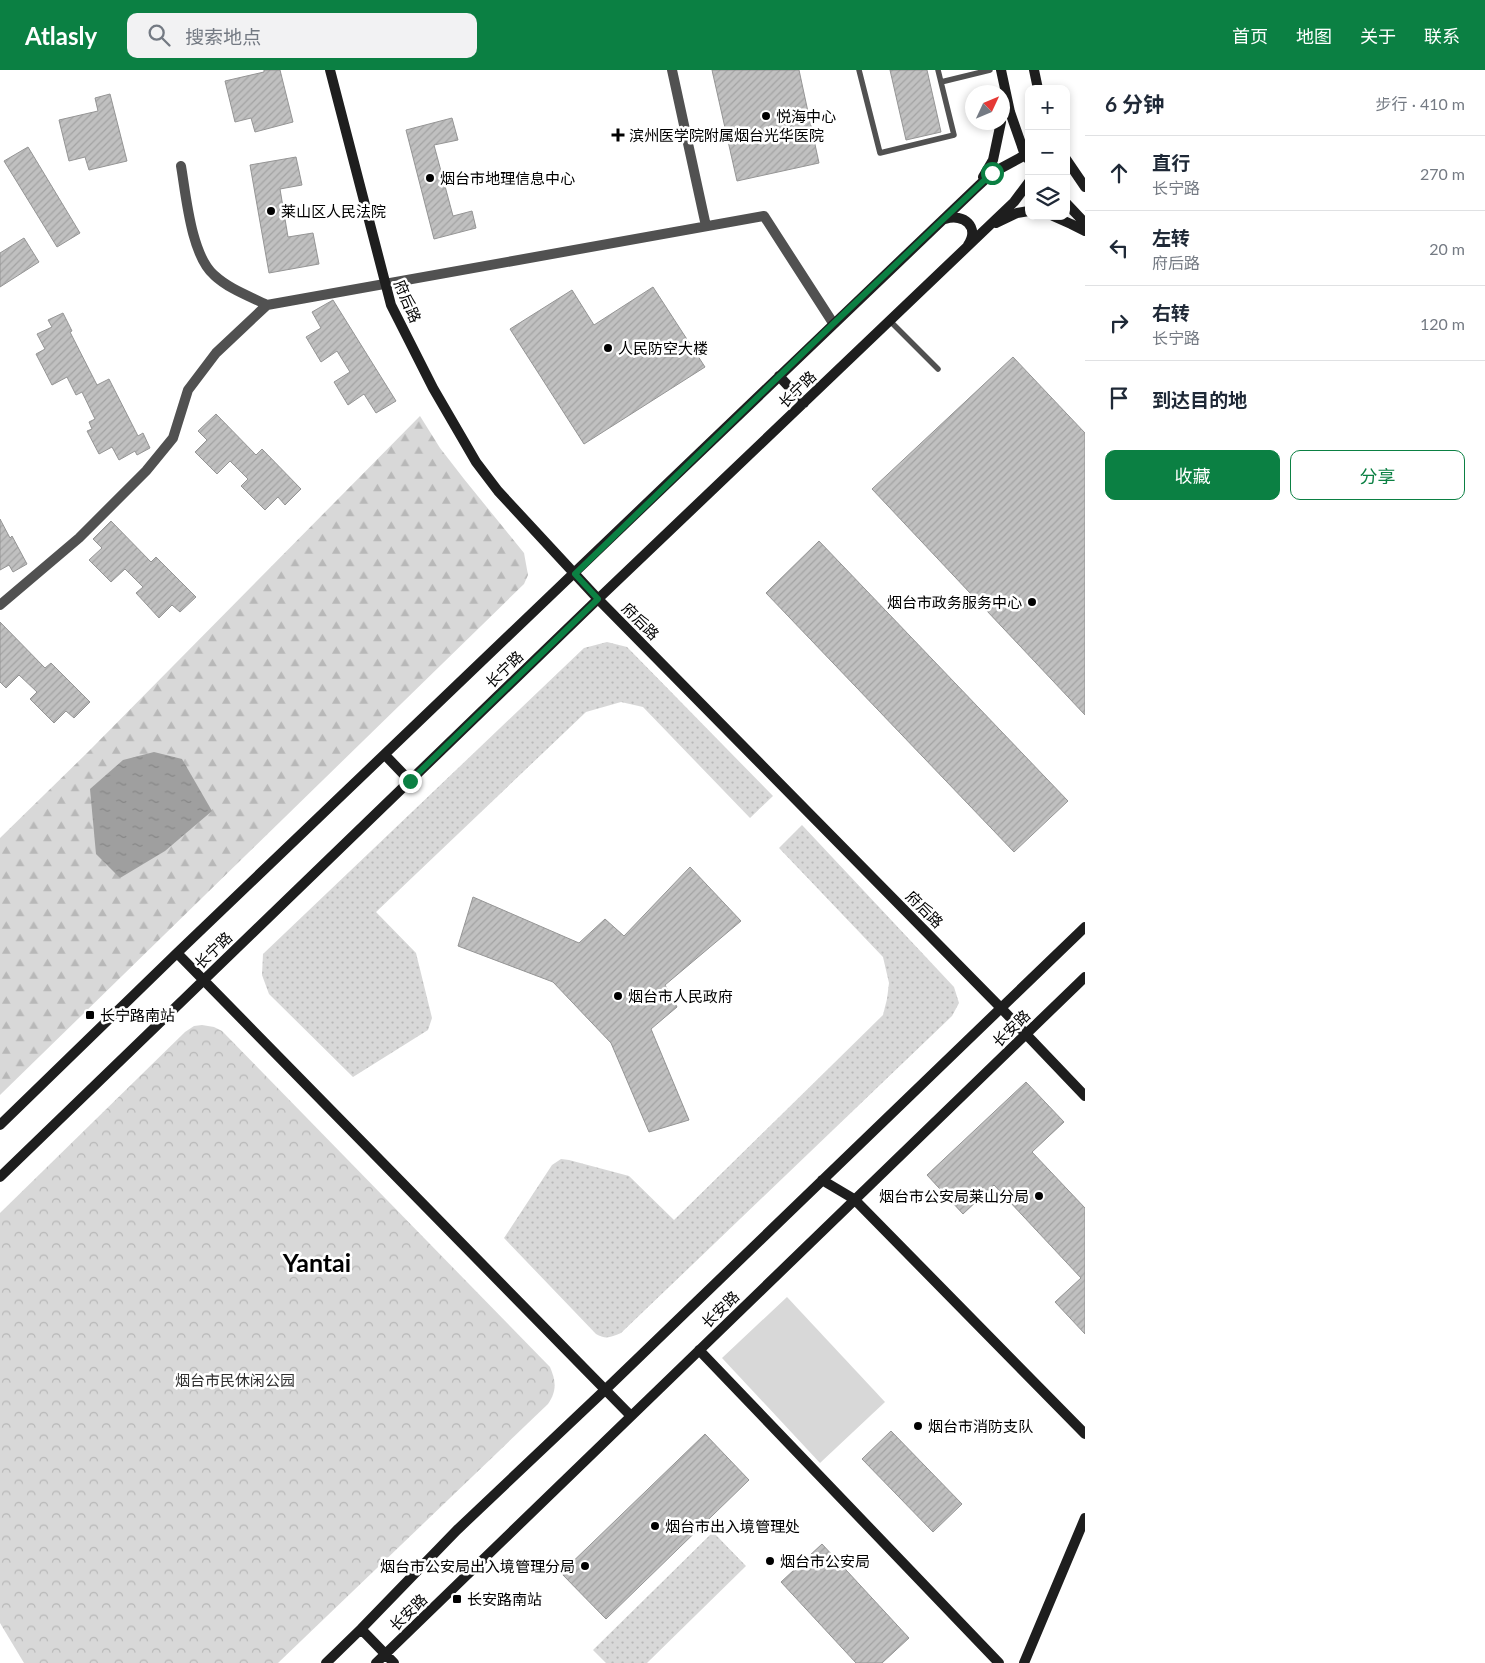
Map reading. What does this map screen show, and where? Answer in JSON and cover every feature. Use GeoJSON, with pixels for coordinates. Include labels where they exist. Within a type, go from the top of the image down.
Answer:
{"type":"FeatureCollection","features":[{"type":"Feature","properties":{"kind":"street","name":"府后路"},"geometry":{"type":"LineString","coordinates":[[330,70],[391,305],[433,388],[476,462],[498,491],[598,599],[1085,1096]]}},
{"type":"Feature","properties":{"kind":"street"},"geometry":{"type":"LineString","coordinates":[[672,70],[706,226]]}},
{"type":"Feature","properties":{"kind":"street"},"geometry":{"type":"LineString","coordinates":[[1034,70],[1037,85]]}},
{"type":"Feature","properties":{"kind":"street"},"geometry":{"type":"LineString","coordinates":[[1001,73],[1010,112],[1025,149]]}},
{"type":"Feature","properties":{"kind":"street"},"geometry":{"type":"LineString","coordinates":[[975,189],[993,160],[999,130]]}},
{"type":"Feature","properties":{"kind":"street","name":"长宁路"},"geometry":{"type":"LineString","coordinates":[[0,1125],[177,953],[975,189],[992,173],[1025,157]]}},
{"type":"Feature","properties":{"kind":"street"},"geometry":{"type":"LineString","coordinates":[[1070,165],[1085,187]]}},
{"type":"Feature","properties":{"kind":"street"},"geometry":{"type":"LineString","coordinates":[[181,166],[194,236],[201,256],[212,274],[230,287],[267,304]]}},
{"type":"Feature","properties":{"kind":"street","name":"长宁路"},"geometry":{"type":"LineString","coordinates":[[2,1172],[598,599],[989,227],[1014,202],[1025,187]]}},
{"type":"Feature","properties":{"kind":"street"},"geometry":{"type":"LineString","coordinates":[[1070,207],[1085,223]]}},
{"type":"Feature","properties":{"kind":"street"},"geometry":{"type":"LineString","coordinates":[[989,227],[1017,213],[1025,212]]}},
{"type":"Feature","properties":{"kind":"street"},"geometry":{"type":"LineString","coordinates":[[0,605],[78,538],[146,472],[173,438],[188,390],[216,353],[267,304],[764,216],[833,324]]}},
{"type":"Feature","properties":{"kind":"street"},"geometry":{"type":"LineString","coordinates":[[937,226],[945,219],[954,216],[963,218],[970,225],[972,234],[970,243],[964,250]]}},
{"type":"Feature","properties":{"kind":"street"},"geometry":{"type":"LineString","coordinates":[[1062,220],[1085,231]]}},
{"type":"Feature","properties":{"kind":"street"},"geometry":{"type":"LineString","coordinates":[[779,376],[804,402]]}},
{"type":"Feature","properties":{"kind":"street"},"geometry":{"type":"LineString","coordinates":[[385,755],[410,781]]}},
{"type":"Feature","properties":{"kind":"street"},"geometry":{"type":"LineString","coordinates":[[326,1663],[361,1630],[457,1530],[1085,927]]}},
{"type":"Feature","properties":{"kind":"street"},"geometry":{"type":"LineString","coordinates":[[177,953],[631,1416]]}},
{"type":"Feature","properties":{"kind":"street","name":"长安路"},"geometry":{"type":"LineString","coordinates":[[376,1663],[854,1199],[1085,978]]}},
{"type":"Feature","properties":{"kind":"street"},"geometry":{"type":"LineString","coordinates":[[822,1180],[854,1199],[1085,1434]]}},
{"type":"Feature","properties":{"kind":"street"},"geometry":{"type":"LineString","coordinates":[[699,1350],[999,1663]]}},
{"type":"Feature","properties":{"kind":"street"},"geometry":{"type":"LineString","coordinates":[[1024,1663],[1085,1518]]}},
{"type":"Feature","properties":{"kind":"street"},"geometry":{"type":"LineString","coordinates":[[361,1630],[394,1663]]}},
{"type":"Feature","properties":{"kind":"lane"},"geometry":{"type":"LineString","coordinates":[[859,70],[880,153],[954,135],[938,70]]}},
{"type":"Feature","properties":{"kind":"lane"},"geometry":{"type":"LineString","coordinates":[[941,82],[990,70]]}},
{"type":"Feature","properties":{"kind":"lane"},"geometry":{"type":"LineString","coordinates":[[890,321],[938,369]]}},
{"type":"Feature","properties":{"kind":"green space"},"geometry":{"type":"Polygon","coordinates":[[[420,416],[440,448],[524,553],[528,575],[524,584],[0,1095],[0,838],[88,752],[420,416]]]}},
{"type":"Feature","properties":{"kind":"green space"},"geometry":{"type":"Polygon","coordinates":[[[607,642],[627,647],[773,796],[750,818],[643,707],[621,702],[586,712],[376,912],[416,953],[432,1018],[428,1030],[353,1077],[269,994],[262,975],[263,954],[584,648],[607,642]]]}},
{"type":"Feature","properties":{"kind":"green space"},"geometry":{"type":"Polygon","coordinates":[[[802,825],[954,987],[959,1003],[952,1016],[621,1333],[609,1337],[600,1336],[504,1238],[552,1165],[561,1159],[569,1160],[629,1176],[674,1220],[883,1015],[889,983],[883,957],[779,848],[802,825]]]}},
{"type":"Feature","properties":{"kind":"green space","name":"烟台市民休闲公园"},"geometry":{"type":"Polygon","coordinates":[[[194,1026],[214,1027],[222,1031],[550,1367],[554,1381],[553,1395],[548,1404],[278,1663],[24,1663],[0,1623],[0,1213],[185,1032],[194,1026]]]}},
{"type":"Feature","properties":{"kind":"green space"},"geometry":{"type":"Polygon","coordinates":[[[787,1297],[885,1402],[820,1463],[722,1358],[787,1297]]]}},
{"type":"Feature","properties":{"kind":"green space"},"geometry":{"type":"Polygon","coordinates":[[[713,1532],[746,1566],[647,1663],[606,1663],[593,1650],[713,1532]]]}},
{"type":"Feature","properties":{"kind":"water"},"geometry":{"type":"Polygon","coordinates":[[[154,752],[182,759],[212,811],[165,851],[120,878],[96,854],[90,789],[123,760],[154,752]]]}},
{"type":"Feature","properties":{"kind":"building"},"geometry":{"type":"Polygon","coordinates":[[[264,70],[280,70],[293,122],[255,132],[251,118],[235,122],[225,81],[264,72],[264,70]]]}},
{"type":"Feature","properties":{"kind":"building","name":"悦海中心"},"geometry":{"type":"Polygon","coordinates":[[[712,70],[799,70],[819,163],[737,181],[712,70]]]}},
{"type":"Feature","properties":{"kind":"building"},"geometry":{"type":"Polygon","coordinates":[[[890,70],[927,70],[941,132],[906,140],[890,70]]]}},
{"type":"Feature","properties":{"kind":"building"},"geometry":{"type":"Polygon","coordinates":[[[110,94],[127,161],[89,170],[85,157],[69,161],[59,120],[98,111],[95,98],[110,94]]]}},
{"type":"Feature","properties":{"kind":"building","name":"烟台市地理信息中心"},"geometry":{"type":"Polygon","coordinates":[[[452,118],[458,140],[434,145],[453,216],[472,211],[476,228],[434,239],[406,130],[452,118]]]}},
{"type":"Feature","properties":{"kind":"building"},"geometry":{"type":"Polygon","coordinates":[[[28,147],[80,233],[57,247],[4,161],[28,147]]]}},
{"type":"Feature","properties":{"kind":"building","name":"莱山区人民法院"},"geometry":{"type":"Polygon","coordinates":[[[296,157],[302,185],[280,189],[288,237],[313,233],[319,264],[269,273],[250,165],[296,157]]]}},
{"type":"Feature","properties":{"kind":"building"},"geometry":{"type":"Polygon","coordinates":[[[24,238],[39,262],[0,287],[0,253],[24,238]]]}},
{"type":"Feature","properties":{"kind":"building","name":"人民防空大楼"},"geometry":{"type":"Polygon","coordinates":[[[653,287],[705,367],[584,444],[510,329],[572,290],[594,325],[653,287]]]}},
{"type":"Feature","properties":{"kind":"building"},"geometry":{"type":"Polygon","coordinates":[[[333,300],[396,401],[376,413],[364,394],[348,405],[334,382],[350,372],[337,351],[321,362],[306,337],[321,328],[312,312],[333,300]]]}},
{"type":"Feature","properties":{"kind":"building"},"geometry":{"type":"Polygon","coordinates":[[[63,313],[72,331],[70,332],[97,385],[109,379],[138,436],[143,433],[150,448],[137,455],[135,451],[119,460],[112,447],[99,454],[87,431],[92,429],[89,422],[95,419],[82,392],[76,395],[67,377],[52,385],[36,354],[45,349],[37,334],[52,327],[48,320],[63,313]]]}},
{"type":"Feature","properties":{"kind":"building","name":"烟台市政务服务中心"},"geometry":{"type":"Polygon","coordinates":[[[1013,357],[1085,433],[1085,715],[872,489],[1013,357]]]}},
{"type":"Feature","properties":{"kind":"building"},"geometry":{"type":"Polygon","coordinates":[[[216,414],[256,455],[262,449],[301,489],[285,505],[278,497],[265,510],[241,486],[248,479],[230,461],[217,474],[195,452],[207,440],[198,431],[216,414]]]}},
{"type":"Feature","properties":{"kind":"building"},"geometry":{"type":"Polygon","coordinates":[[[0,519],[10,538],[12,536],[27,564],[13,572],[9,565],[0,570],[0,519]]]}},
{"type":"Feature","properties":{"kind":"building"},"geometry":{"type":"Polygon","coordinates":[[[111,521],[151,562],[156,557],[196,597],[180,612],[172,605],[159,618],[136,593],[143,587],[125,569],[111,582],[89,560],[102,548],[93,539],[111,521]]]}},
{"type":"Feature","properties":{"kind":"building","name":"烟台市政务服务中心"},"geometry":{"type":"Polygon","coordinates":[[[819,541],[1068,801],[1014,852],[766,593],[819,541]]]}},
{"type":"Feature","properties":{"kind":"building"},"geometry":{"type":"Polygon","coordinates":[[[0,622],[45,668],[51,663],[90,702],[74,718],[66,711],[54,723],[30,699],[37,692],[19,675],[6,688],[0,682],[0,622]]]}},
{"type":"Feature","properties":{"kind":"building","name":"烟台市人民政府"},"geometry":{"type":"Polygon","coordinates":[[[690,867],[741,921],[665,985],[677,1007],[651,1029],[689,1120],[649,1132],[611,1043],[553,982],[458,946],[473,897],[579,943],[605,919],[624,936],[690,867]]]}},
{"type":"Feature","properties":{"kind":"building","name":"烟台市公安局莱山分局"},"geometry":{"type":"Polygon","coordinates":[[[1026,1082],[1064,1122],[1032,1152],[1085,1208],[1085,1334],[1055,1302],[1081,1278],[994,1185],[963,1214],[927,1175],[1026,1082]]]}},
{"type":"Feature","properties":{"kind":"building"},"geometry":{"type":"Polygon","coordinates":[[[891,1431],[962,1504],[933,1532],[862,1459],[891,1431]]]}},
{"type":"Feature","properties":{"kind":"building","name":"烟台市出入境管理处"},"geometry":{"type":"Polygon","coordinates":[[[705,1434],[749,1480],[606,1619],[561,1573],[705,1434]]]}},
{"type":"Feature","properties":{"kind":"building","name":"烟台市公安局"},"geometry":{"type":"Polygon","coordinates":[[[822,1544],[909,1638],[882,1663],[856,1663],[781,1582],[822,1544]]]}},
{"type":"Feature","properties":{"kind":"place","name":"悦海中心"},"geometry":{"type":"Point","coordinates":[766,116]}},
{"type":"Feature","properties":{"kind":"place","name":"滨州医学院附属烟台光华医院"},"geometry":{"type":"Point","coordinates":[618,135]}},
{"type":"Feature","properties":{"kind":"place","name":"烟台市地理信息中心"},"geometry":{"type":"Point","coordinates":[430,178]}},
{"type":"Feature","properties":{"kind":"place","name":"莱山区人民法院"},"geometry":{"type":"Point","coordinates":[271,211]}},
{"type":"Feature","properties":{"kind":"place","name":"人民防空大楼"},"geometry":{"type":"Point","coordinates":[608,348]}},
{"type":"Feature","properties":{"kind":"place","name":"烟台市政务服务中心"},"geometry":{"type":"Point","coordinates":[1032,602]}},
{"type":"Feature","properties":{"kind":"place","name":"烟台市人民政府"},"geometry":{"type":"Point","coordinates":[618,996]}},
{"type":"Feature","properties":{"kind":"place","name":"长宁路南站"},"geometry":{"type":"Point","coordinates":[90,1015]}},
{"type":"Feature","properties":{"kind":"place","name":"烟台市公安局莱山分局"},"geometry":{"type":"Point","coordinates":[1039,1196]}},
{"type":"Feature","properties":{"kind":"place","name":"烟台市消防支队"},"geometry":{"type":"Point","coordinates":[918,1426]}},
{"type":"Feature","properties":{"kind":"place","name":"烟台市出入境管理处"},"geometry":{"type":"Point","coordinates":[655,1526]}},
{"type":"Feature","properties":{"kind":"place","name":"烟台市公安局"},"geometry":{"type":"Point","coordinates":[770,1561]}},
{"type":"Feature","properties":{"kind":"place","name":"烟台市公安局出入境管理分局"},"geometry":{"type":"Point","coordinates":[585,1566]}},
{"type":"Feature","properties":{"kind":"place","name":"长安路南站"},"geometry":{"type":"Point","coordinates":[457,1599]}},
{"type":"Feature","properties":{"kind":"district","name":"Yantai"},"geometry":{"type":"Point","coordinates":[317,1262]}},
{"type":"Feature","properties":{"kind":"route"},"geometry":{"type":"LineString","coordinates":[[410,781],[598,599],[575,574],[992,173]]}}]}
